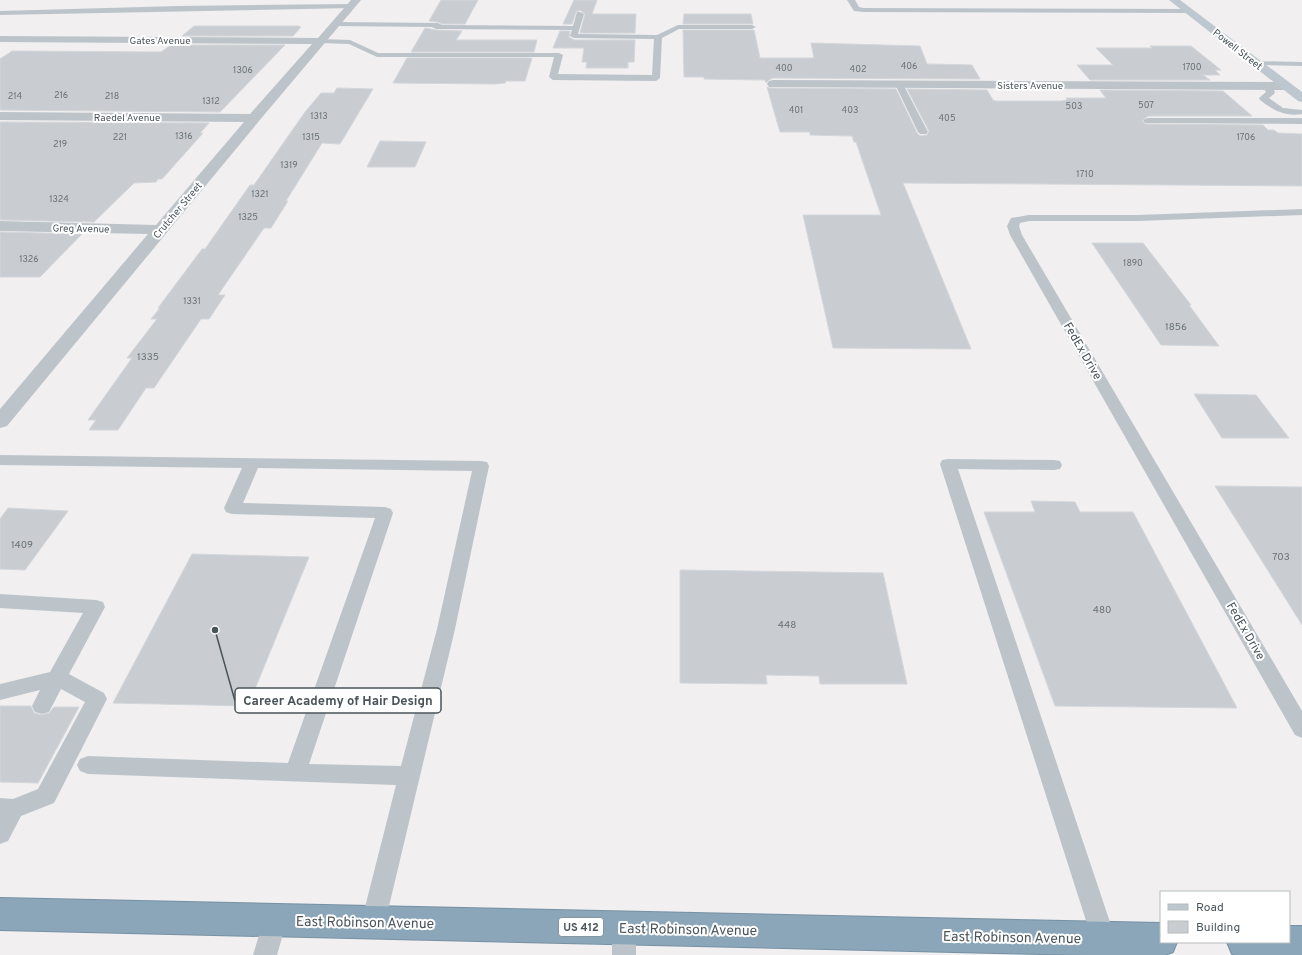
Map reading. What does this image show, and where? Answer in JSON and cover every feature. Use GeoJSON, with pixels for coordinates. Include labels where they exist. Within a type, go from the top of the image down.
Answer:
{"type":"FeatureCollection","features":[{"type":"Feature","properties":{"kind":"highway","name":"East Robinson Avenue"},"geometry":{"type":"LineString","coordinates":[[0,914],[373,923],[624,942],[1106,947],[1160,940]]}},
{"type":"Feature","properties":{"kind":"highway"},"geometry":{"type":"LineString","coordinates":[[1290,943],[1302,943]]}},
{"type":"Feature","properties":{"kind":"street","name":"Powell Street"},"geometry":{"type":"LineString","coordinates":[[1174,0],[1302,98]]}},
{"type":"Feature","properties":{"kind":"street","name":"Crutcher Street"},"geometry":{"type":"LineString","coordinates":[[0,422],[254,118],[354,3]]}},
{"type":"Feature","properties":{"kind":"street","name":"Gates Avenue"},"geometry":{"type":"LineString","coordinates":[[0,39],[321,42]]}},
{"type":"Feature","properties":{"kind":"street","name":"Sisters Avenue"},"geometry":{"type":"LineString","coordinates":[[773,84],[1286,86]]}},
{"type":"Feature","properties":{"kind":"street","name":"Raedel Avenue"},"geometry":{"type":"LineString","coordinates":[[0,116],[254,118]]}},
{"type":"Feature","properties":{"kind":"street","name":"Greg Avenue"},"geometry":{"type":"LineString","coordinates":[[0,226],[161,230]]}},
{"type":"Feature","properties":{"kind":"lane"},"geometry":{"type":"LineString","coordinates":[[178,8],[186,0]]}},
{"type":"Feature","properties":{"kind":"lane"},"geometry":{"type":"LineString","coordinates":[[851,0],[857,9],[884,10],[1188,11]]}},
{"type":"Feature","properties":{"kind":"lane"},"geometry":{"type":"LineString","coordinates":[[878,0],[884,10]]}},
{"type":"Feature","properties":{"kind":"lane"},"geometry":{"type":"LineString","coordinates":[[0,13],[178,8],[277,3],[354,3]]}},
{"type":"Feature","properties":{"kind":"lane"},"geometry":{"type":"LineString","coordinates":[[574,36],[580,14]]}},
{"type":"Feature","properties":{"kind":"lane"},"geometry":{"type":"LineString","coordinates":[[438,25],[442,18]]}},
{"type":"Feature","properties":{"kind":"lane"},"geometry":{"type":"LineString","coordinates":[[534,28],[538,18]]}},
{"type":"Feature","properties":{"kind":"lane"},"geometry":{"type":"LineString","coordinates":[[335,24],[438,25]]}},
{"type":"Feature","properties":{"kind":"lane"},"geometry":{"type":"LineString","coordinates":[[438,25],[436,27],[534,28],[574,36],[658,37],[678,27],[752,27]]}},
{"type":"Feature","properties":{"kind":"lane"},"geometry":{"type":"LineString","coordinates":[[559,55],[553,77],[656,78],[658,37]]}},
{"type":"Feature","properties":{"kind":"lane"},"geometry":{"type":"LineString","coordinates":[[321,42],[350,42],[377,55],[559,55],[568,52]]}},
{"type":"Feature","properties":{"kind":"lane"},"geometry":{"type":"LineString","coordinates":[[1257,63],[1302,64]]}},
{"type":"Feature","properties":{"kind":"lane"},"geometry":{"type":"LineString","coordinates":[[899,84],[923,132]]}},
{"type":"Feature","properties":{"kind":"lane"},"geometry":{"type":"LineString","coordinates":[[1266,86],[1270,89],[1271,93],[1263,98],[1276,109],[1282,112],[1302,112]]}},
{"type":"Feature","properties":{"kind":"lane"},"geometry":{"type":"LineString","coordinates":[[1148,121],[1302,122]]}},
{"type":"Feature","properties":{"kind":"lane","name":"FedEx Drive"},"geometry":{"type":"LineString","coordinates":[[1302,212],[1138,218],[1047,217],[1015,220],[1013,226],[1016,235],[1302,729]]}},
{"type":"Feature","properties":{"kind":"lane"},"geometry":{"type":"LineString","coordinates":[[0,460],[481,466],[446,629],[373,923]]}},
{"type":"Feature","properties":{"kind":"lane"},"geometry":{"type":"LineString","coordinates":[[252,463],[232,508],[385,513],[295,773]]}},
{"type":"Feature","properties":{"kind":"lane"},"geometry":{"type":"LineString","coordinates":[[1054,465],[948,464],[1106,947]]}},
{"type":"Feature","properties":{"kind":"lane"},"geometry":{"type":"LineString","coordinates":[[0,601],[96,607],[59,678],[42,706]]}},
{"type":"Feature","properties":{"kind":"lane"},"geometry":{"type":"LineString","coordinates":[[0,692],[59,678],[97,699],[46,796],[7,808],[0,834]]}},
{"type":"Feature","properties":{"kind":"lane"},"geometry":{"type":"LineString","coordinates":[[88,765],[409,776]]}},
{"type":"Feature","properties":{"kind":"lane"},"geometry":{"type":"LineString","coordinates":[[265,955],[275,920]]}},
{"type":"Feature","properties":{"kind":"building"},"geometry":{"type":"Polygon","coordinates":[[[441,0],[478,0],[465,24],[442,24],[429,21],[441,0]]]}},
{"type":"Feature","properties":{"kind":"building"},"geometry":{"type":"Polygon","coordinates":[[[574,0],[597,0],[592,14],[636,14],[635,33],[580,33],[585,14],[580,10],[576,12],[572,24],[563,24],[574,0]]]}},
{"type":"Feature","properties":{"kind":"building"},"geometry":{"type":"Polygon","coordinates":[[[684,14],[751,14],[753,24],[683,24],[684,14]]]}},
{"type":"Feature","properties":{"kind":"building"},"geometry":{"type":"Polygon","coordinates":[[[194,26],[301,27],[293,36],[182,36],[194,26]]]}},
{"type":"Feature","properties":{"kind":"building"},"geometry":{"type":"Polygon","coordinates":[[[425,28],[462,31],[456,40],[537,40],[534,52],[411,52],[425,28]]]}},
{"type":"Feature","properties":{"kind":"building"},"geometry":{"type":"Polygon","coordinates":[[[683,30],[754,30],[760,58],[814,58],[811,43],[920,46],[927,64],[972,65],[980,79],[773,78],[766,83],[765,80],[704,79],[704,77],[684,77],[683,30]]]}},
{"type":"Feature","properties":{"kind":"building"},"geometry":{"type":"Polygon","coordinates":[[[560,31],[570,31],[569,37],[574,40],[635,40],[634,62],[628,62],[628,68],[586,68],[587,62],[582,62],[584,48],[553,48],[560,31]]]}},
{"type":"Feature","properties":{"kind":"building"},"geometry":{"type":"Polygon","coordinates":[[[171,45],[285,45],[220,112],[0,110],[0,59],[12,51],[161,52],[171,45]]]}},
{"type":"Feature","properties":{"kind":"building"},"geometry":{"type":"Polygon","coordinates":[[[1150,46],[1191,46],[1221,70],[1215,70],[1220,75],[1203,75],[1210,80],[1090,80],[1077,65],[1113,65],[1096,48],[1152,48],[1150,46]]]}},
{"type":"Feature","properties":{"kind":"building"},"geometry":{"type":"Polygon","coordinates":[[[407,58],[532,58],[525,81],[506,81],[505,83],[496,84],[393,83],[407,58]]]}},
{"type":"Feature","properties":{"kind":"building"},"geometry":{"type":"Polygon","coordinates":[[[767,87],[896,89],[917,133],[920,136],[927,135],[929,131],[907,89],[987,90],[993,100],[996,101],[1061,101],[1067,100],[1066,98],[1106,98],[1100,90],[1223,91],[1252,116],[1148,116],[1142,121],[1145,124],[1263,125],[1268,130],[1274,130],[1278,133],[1302,134],[1302,186],[903,183],[971,349],[833,348],[803,215],[881,215],[856,142],[854,142],[852,136],[810,135],[810,132],[780,132],[767,87]]]}},
{"type":"Feature","properties":{"kind":"building"},"geometry":{"type":"Polygon","coordinates":[[[337,88],[373,89],[340,144],[322,143],[271,228],[264,228],[218,295],[225,295],[209,319],[201,319],[154,388],[146,388],[118,430],[89,430],[96,420],[88,420],[132,358],[127,358],[157,319],[151,319],[160,308],[158,308],[202,249],[205,249],[250,185],[254,185],[305,112],[321,93],[334,93],[337,88]]]}},
{"type":"Feature","properties":{"kind":"building"},"geometry":{"type":"Polygon","coordinates":[[[0,122],[209,123],[200,133],[203,133],[162,179],[158,179],[156,182],[134,183],[94,222],[0,220],[0,122]]]}},
{"type":"Feature","properties":{"kind":"building"},"geometry":{"type":"Polygon","coordinates":[[[380,141],[426,142],[415,167],[367,167],[380,141]]]}},
{"type":"Feature","properties":{"kind":"building"},"geometry":{"type":"Polygon","coordinates":[[[0,232],[82,234],[40,277],[0,277],[0,232]]]}},
{"type":"Feature","properties":{"kind":"building"},"geometry":{"type":"Polygon","coordinates":[[[1092,243],[1143,243],[1191,305],[1189,305],[1219,346],[1161,345],[1092,243]]]}},
{"type":"Feature","properties":{"kind":"building"},"geometry":{"type":"Polygon","coordinates":[[[1194,394],[1256,395],[1289,438],[1222,438],[1194,394]]]}},
{"type":"Feature","properties":{"kind":"building"},"geometry":{"type":"Polygon","coordinates":[[[1215,486],[1302,487],[1302,625],[1215,486]]]}},
{"type":"Feature","properties":{"kind":"building"},"geometry":{"type":"Polygon","coordinates":[[[1031,501],[1075,502],[1080,512],[1133,512],[1237,708],[1055,706],[984,512],[1035,512],[1031,501]]]}},
{"type":"Feature","properties":{"kind":"building"},"geometry":{"type":"Polygon","coordinates":[[[8,508],[68,511],[25,570],[0,569],[0,519],[8,508]]]}},
{"type":"Feature","properties":{"kind":"building"},"geometry":{"type":"Polygon","coordinates":[[[192,554],[309,557],[248,706],[113,703],[192,554]]]}},
{"type":"Feature","properties":{"kind":"building"},"geometry":{"type":"Polygon","coordinates":[[[680,570],[883,573],[907,684],[820,684],[819,676],[766,675],[767,684],[680,683],[680,570]]]}},
{"type":"Feature","properties":{"kind":"building"},"geometry":{"type":"Polygon","coordinates":[[[0,706],[31,706],[34,713],[42,715],[49,713],[54,707],[79,707],[38,783],[0,782],[0,706]]]}},
{"type":"Feature","properties":{"kind":"place","name":"Career Academy of Hair Design"},"geometry":{"type":"Point","coordinates":[215,630]}}]}
